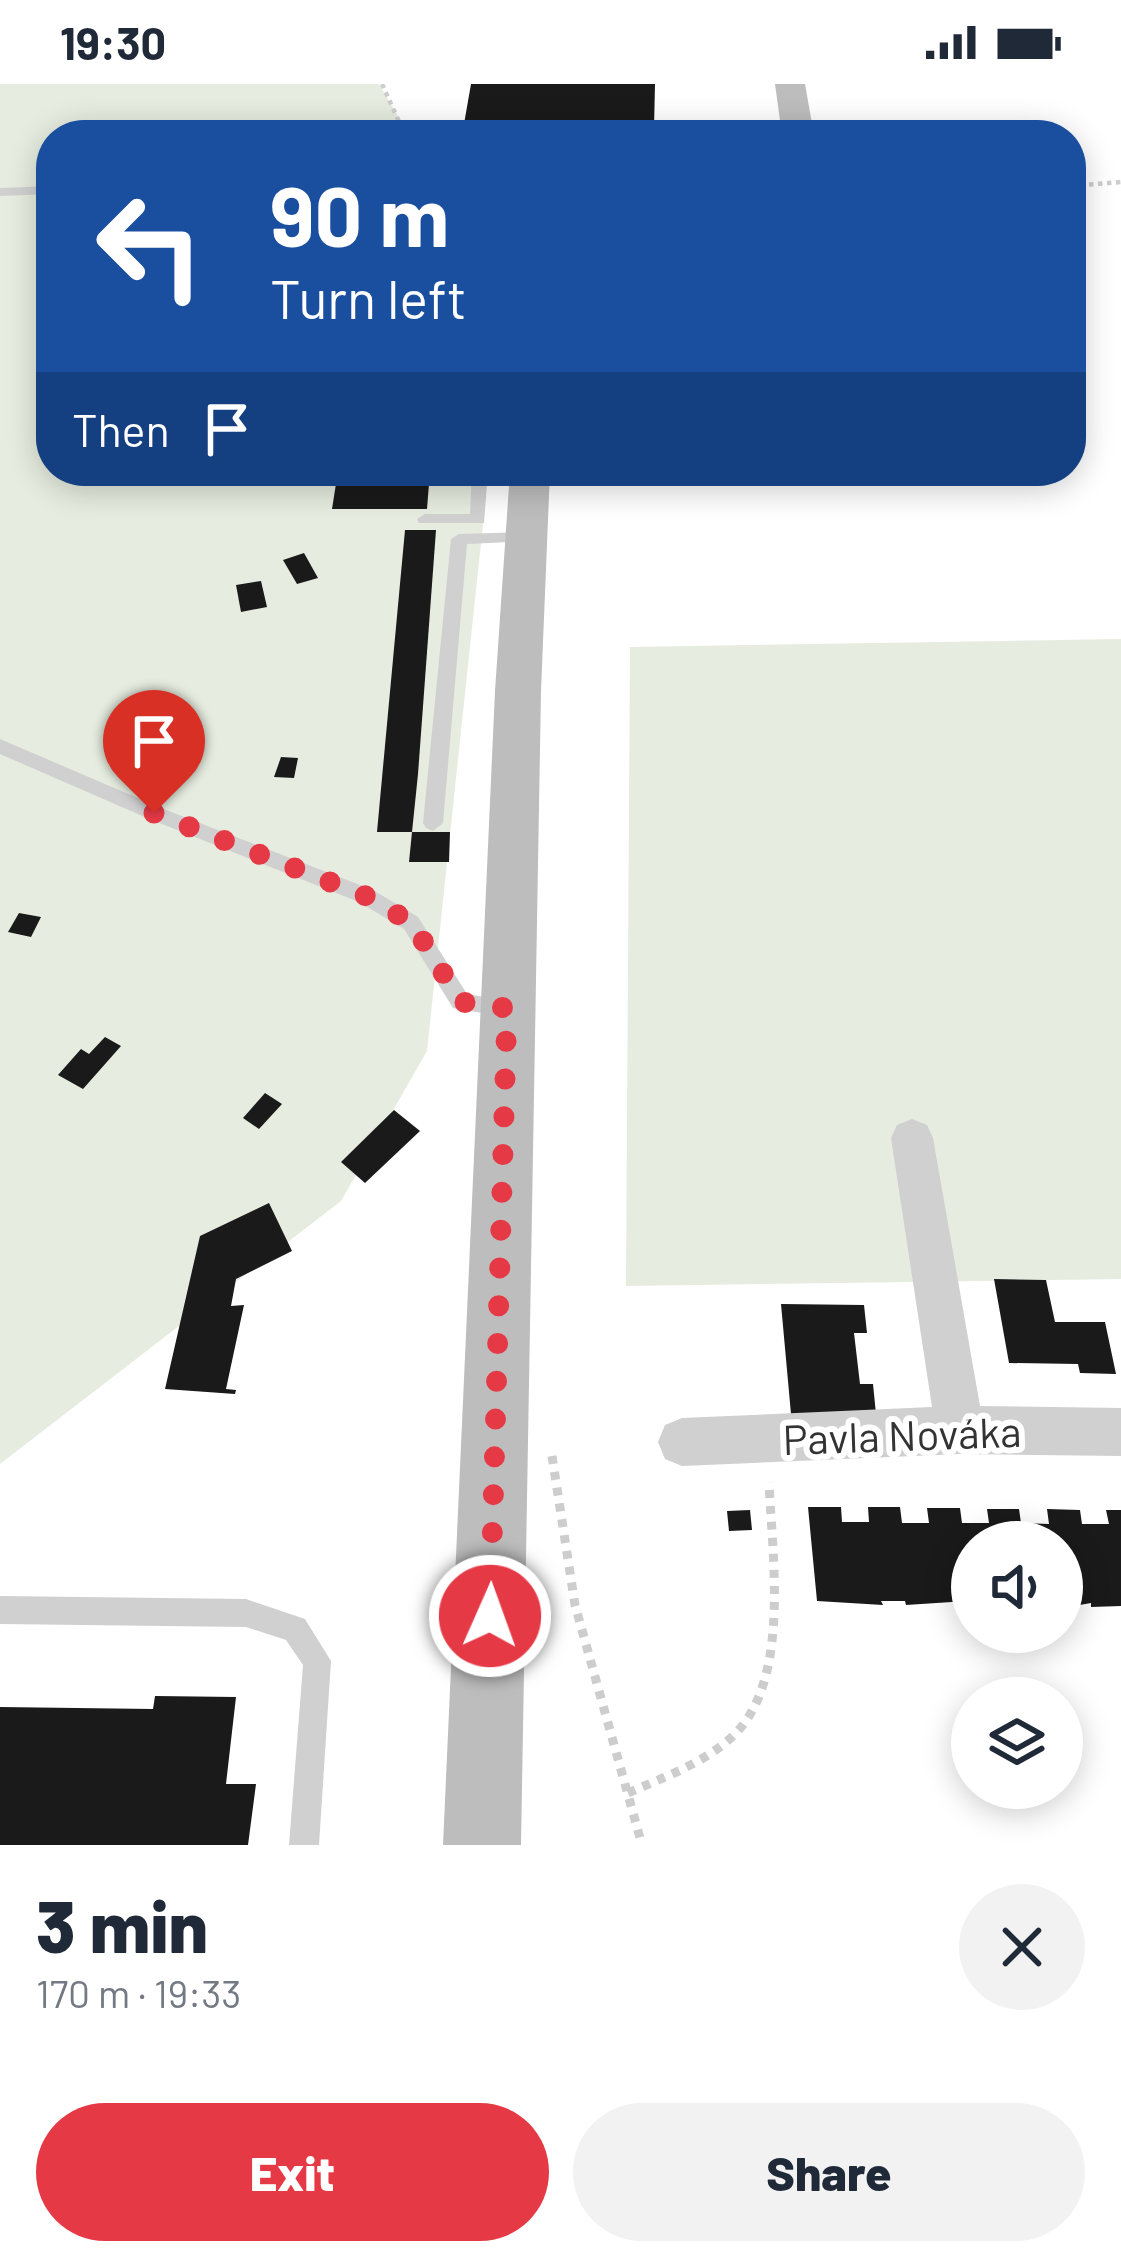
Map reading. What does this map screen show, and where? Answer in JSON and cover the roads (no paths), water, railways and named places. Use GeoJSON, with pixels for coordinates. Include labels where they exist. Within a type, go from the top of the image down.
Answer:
{"type":"FeatureCollection","features":[{"type":"Feature","properties":{"kind":"main road"},"geometry":{"type":"LineString","coordinates":[[790,84],[796,120]]}},
{"type":"Feature","properties":{"kind":"main road"},"geometry":{"type":"LineString","coordinates":[[482,1845],[507,1008],[529,486]]}},
{"type":"Feature","properties":{"kind":"street"},"geometry":{"type":"LineString","coordinates":[[912,1138],[960,1430]]}},
{"type":"Feature","properties":{"kind":"street","name":"Pavla Nováka"},"geometry":{"type":"LineString","coordinates":[[682,1442],[960,1430],[1121,1432]]}},
{"type":"Feature","properties":{"kind":"lane"},"geometry":{"type":"LineString","coordinates":[[0,192],[36,191]]}},
{"type":"Feature","properties":{"kind":"lane"},"geometry":{"type":"LineString","coordinates":[[425,519],[478,519],[480,486]]}},
{"type":"Feature","properties":{"kind":"lane"},"geometry":{"type":"LineString","coordinates":[[433,823],[459,538],[525,537]]}},
{"type":"Feature","properties":{"kind":"lane"},"geometry":{"type":"LineString","coordinates":[[0,746],[366,896],[412,923],[461,1002],[507,1008]]}},
{"type":"Feature","properties":{"kind":"lane"},"geometry":{"type":"LineString","coordinates":[[0,1610],[246,1613],[295,1629],[316,1661],[304,1845]]}}]}
